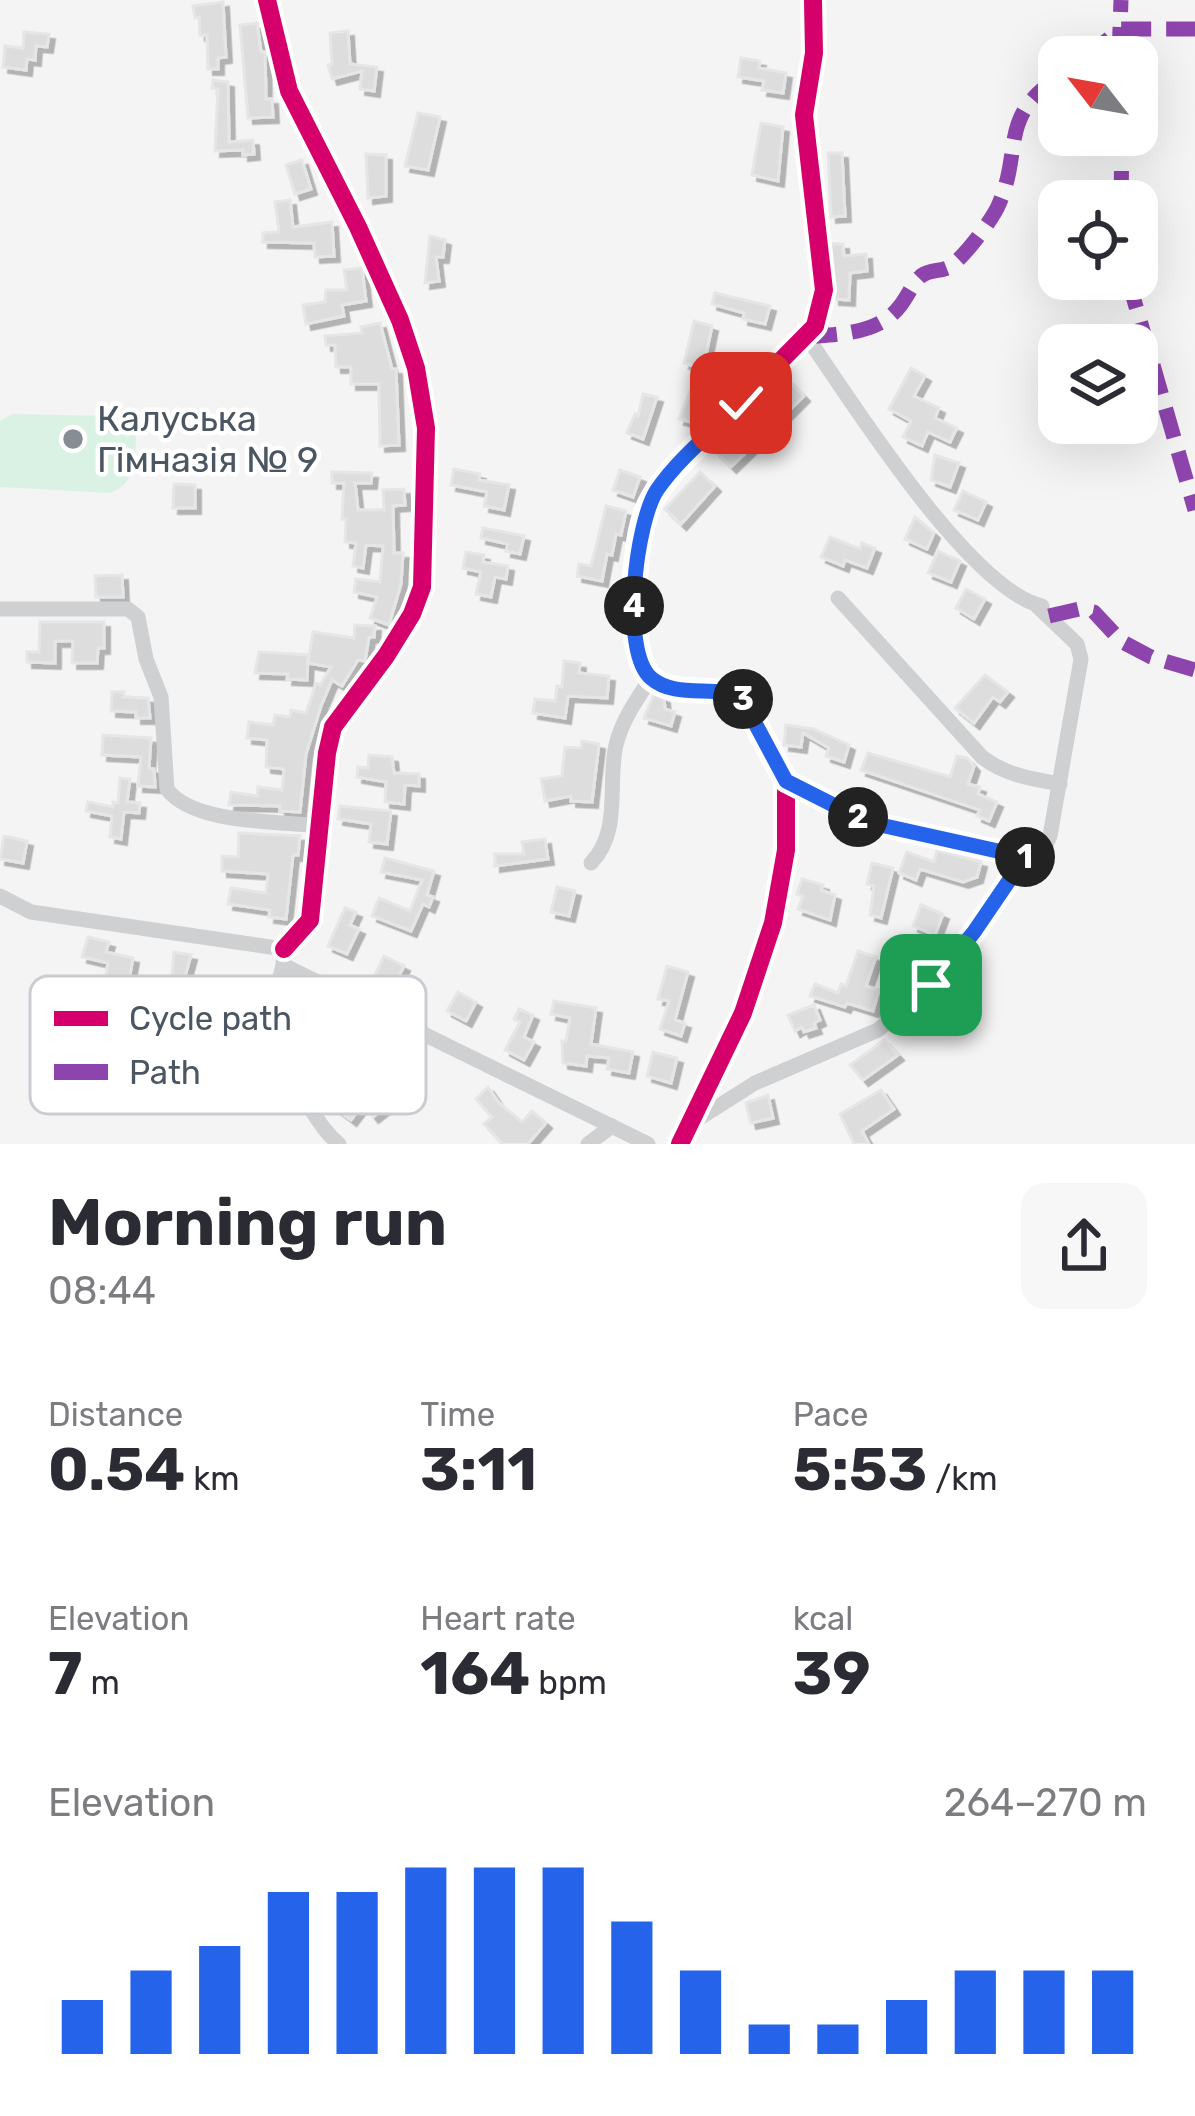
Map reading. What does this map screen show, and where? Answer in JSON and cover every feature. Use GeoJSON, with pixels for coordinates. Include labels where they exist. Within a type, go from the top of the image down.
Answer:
{"type":"FeatureCollection","features":[{"type":"Feature","properties":{"kind":"street"},"geometry":{"type":"LineString","coordinates":[[267,0],[289,91],[400,320],[416,368],[426,428],[422,587],[404,628],[333,728],[310,920],[284,957],[280,976]]}},
{"type":"Feature","properties":{"kind":"street"},"geometry":{"type":"LineString","coordinates":[[680,1144],[742,1013],[772,923],[786,850],[786,781],[741,697],[674,688],[651,678],[636,652],[634,605],[643,520],[655,493],[814,326],[824,290],[804,115],[814,53],[813,0]]}},
{"type":"Feature","properties":{"kind":"street"},"geometry":{"type":"LineString","coordinates":[[694,1121],[754,1083],[878,1030],[931,985],[1017,869],[1043,851],[1050,836],[1081,658],[1077,644],[1040,606],[976,564],[887,452],[807,337]]}},
{"type":"Feature","properties":{"kind":"street"},"geometry":{"type":"LineString","coordinates":[[838,598],[982,757],[1019,776],[1060,784]]}},
{"type":"Feature","properties":{"kind":"street"},"geometry":{"type":"LineString","coordinates":[[0,609],[128,609],[138,617],[146,659],[161,698],[167,789],[176,801],[198,812],[319,826]]}},
{"type":"Feature","properties":{"kind":"street"},"geometry":{"type":"LineString","coordinates":[[591,863],[599,854],[615,800],[616,743],[651,678]]}},
{"type":"Feature","properties":{"kind":"street"},"geometry":{"type":"LineString","coordinates":[[786,781],[867,822],[1034,859]]}},
{"type":"Feature","properties":{"kind":"street"},"geometry":{"type":"LineString","coordinates":[[0,896],[31,912],[284,957],[321,976]]}},
{"type":"Feature","properties":{"kind":"street"},"geometry":{"type":"LineString","coordinates":[[426,1030],[648,1144]]}},
{"type":"Feature","properties":{"kind":"street"},"geometry":{"type":"LineString","coordinates":[[314,1114],[333,1141]]}},
{"type":"Feature","properties":{"kind":"street"},"geometry":{"type":"LineString","coordinates":[[588,1144],[612,1126]]}},
{"type":"Feature","properties":{"kind":"green space"},"geometry":{"type":"Polygon","coordinates":[[[13,414],[114,416],[136,436],[129,477],[110,493],[0,487],[0,421],[13,414]]]}},
{"type":"Feature","properties":{"kind":"building"},"geometry":{"type":"Polygon","coordinates":[[[223,2],[226,57],[218,58],[218,69],[208,69],[207,35],[200,35],[193,6],[223,2]]]}},
{"type":"Feature","properties":{"kind":"building"},"geometry":{"type":"Polygon","coordinates":[[[257,23],[261,52],[265,52],[266,99],[272,99],[273,117],[248,118],[240,25],[257,23]]]}},
{"type":"Feature","properties":{"kind":"building"},"geometry":{"type":"Polygon","coordinates":[[[348,31],[350,64],[377,67],[374,91],[360,89],[362,71],[332,79],[330,33],[348,31]]]}},
{"type":"Feature","properties":{"kind":"building"},"geometry":{"type":"Polygon","coordinates":[[[24,32],[49,34],[47,47],[36,46],[35,60],[27,59],[26,70],[3,67],[5,46],[23,48],[24,32]]]}},
{"type":"Feature","properties":{"kind":"building"},"geometry":{"type":"Polygon","coordinates":[[[741,58],[760,61],[759,68],[786,73],[783,93],[762,90],[764,81],[738,77],[741,58]]]}},
{"type":"Feature","properties":{"kind":"building"},"geometry":{"type":"Polygon","coordinates":[[[213,80],[228,82],[229,142],[253,140],[254,154],[215,151],[218,89],[212,88],[213,80]]]}},
{"type":"Feature","properties":{"kind":"building"},"geometry":{"type":"Polygon","coordinates":[[[418,113],[440,117],[428,170],[405,166],[418,113]]]}},
{"type":"Feature","properties":{"kind":"building"},"geometry":{"type":"Polygon","coordinates":[[[761,123],[783,127],[778,181],[752,175],[761,123]]]}},
{"type":"Feature","properties":{"kind":"building"},"geometry":{"type":"Polygon","coordinates":[[[828,153],[842,153],[845,216],[831,217],[828,153]]]}},
{"type":"Feature","properties":{"kind":"building"},"geometry":{"type":"Polygon","coordinates":[[[366,154],[386,155],[386,196],[368,198],[366,154]]]}},
{"type":"Feature","properties":{"kind":"building"},"geometry":{"type":"Polygon","coordinates":[[[302,160],[311,189],[295,194],[286,165],[302,160]]]}},
{"type":"Feature","properties":{"kind":"building"},"geometry":{"type":"Polygon","coordinates":[[[290,200],[293,227],[332,222],[334,256],[315,257],[314,243],[263,242],[263,233],[279,232],[275,202],[290,200]]]}},
{"type":"Feature","properties":{"kind":"building"},"geometry":{"type":"Polygon","coordinates":[[[430,236],[445,240],[443,257],[436,257],[439,281],[425,283],[430,236]]]}},
{"type":"Feature","properties":{"kind":"building"},"geometry":{"type":"Polygon","coordinates":[[[831,244],[843,244],[844,256],[866,254],[867,271],[850,273],[849,300],[834,299],[831,244]]]}},
{"type":"Feature","properties":{"kind":"building"},"geometry":{"type":"Polygon","coordinates":[[[362,268],[366,301],[342,305],[344,316],[306,324],[303,305],[325,302],[326,290],[347,290],[344,270],[362,268]]]}},
{"type":"Feature","properties":{"kind":"building"},"geometry":{"type":"Polygon","coordinates":[[[715,293],[770,306],[765,324],[712,304],[715,293]]]}},
{"type":"Feature","properties":{"kind":"building"},"geometry":{"type":"Polygon","coordinates":[[[694,321],[712,326],[703,369],[684,363],[694,321]]]}},
{"type":"Feature","properties":{"kind":"building"},"geometry":{"type":"Polygon","coordinates":[[[380,323],[392,369],[396,369],[399,445],[380,446],[379,384],[351,384],[351,367],[336,367],[335,345],[326,345],[325,336],[362,333],[361,327],[380,323]]]}},
{"type":"Feature","properties":{"kind":"building"},"geometry":{"type":"Polygon","coordinates":[[[911,368],[925,376],[914,396],[939,408],[935,418],[957,428],[950,442],[928,432],[922,446],[903,437],[911,421],[889,409],[911,368]]]}},
{"type":"Feature","properties":{"kind":"building"},"geometry":{"type":"Polygon","coordinates":[[[695,379],[706,383],[698,424],[679,419],[695,379]]]}},
{"type":"Feature","properties":{"kind":"building"},"geometry":{"type":"Polygon","coordinates":[[[788,380],[804,396],[785,415],[769,400],[788,380]]]}},
{"type":"Feature","properties":{"kind":"building"},"geometry":{"type":"Polygon","coordinates":[[[643,394],[657,397],[643,439],[627,433],[635,414],[638,416],[643,394]]]}},
{"type":"Feature","properties":{"kind":"building"},"geometry":{"type":"Polygon","coordinates":[[[751,420],[765,434],[731,467],[715,451],[751,420]]]}},
{"type":"Feature","properties":{"kind":"building"},"geometry":{"type":"Polygon","coordinates":[[[935,455],[959,463],[950,487],[931,480],[935,455]]]}},
{"type":"Feature","properties":{"kind":"building"},"geometry":{"type":"Polygon","coordinates":[[[454,469],[509,485],[504,510],[484,506],[487,492],[451,485],[454,469]]]}},
{"type":"Feature","properties":{"kind":"building"},"geometry":{"type":"Polygon","coordinates":[[[620,470],[640,477],[633,497],[613,490],[620,470]]]}},
{"type":"Feature","properties":{"kind":"building"},"geometry":{"type":"Polygon","coordinates":[[[332,472],[372,473],[371,483],[355,483],[358,510],[384,510],[383,490],[404,489],[405,505],[393,506],[394,553],[403,553],[401,584],[389,625],[370,618],[377,597],[354,592],[356,579],[380,582],[383,546],[366,545],[363,568],[353,566],[356,543],[345,542],[346,519],[342,519],[344,483],[332,483],[332,472]]]}},
{"type":"Feature","properties":{"kind":"building"},"geometry":{"type":"Polygon","coordinates":[[[700,472],[715,486],[681,524],[665,509],[700,472]]]}},
{"type":"Feature","properties":{"kind":"building"},"geometry":{"type":"Polygon","coordinates":[[[174,484],[195,485],[195,508],[173,508],[174,484]]]}},
{"type":"Feature","properties":{"kind":"building"},"geometry":{"type":"Polygon","coordinates":[[[963,491],[986,502],[978,520],[954,510],[963,491]]]}},
{"type":"Feature","properties":{"kind":"building"},"geometry":{"type":"Polygon","coordinates":[[[606,506],[626,511],[621,535],[616,534],[612,555],[607,554],[602,581],[577,576],[579,564],[591,566],[606,506]]]}},
{"type":"Feature","properties":{"kind":"building"},"geometry":{"type":"Polygon","coordinates":[[[915,517],[934,533],[927,549],[905,539],[915,517]]]}},
{"type":"Feature","properties":{"kind":"building"},"geometry":{"type":"Polygon","coordinates":[[[483,528],[524,536],[520,554],[506,551],[508,544],[481,538],[483,528]]]}},
{"type":"Feature","properties":{"kind":"building"},"geometry":{"type":"Polygon","coordinates":[[[830,537],[860,549],[862,543],[875,548],[867,568],[845,560],[843,566],[821,557],[830,537]]]}},
{"type":"Feature","properties":{"kind":"building"},"geometry":{"type":"Polygon","coordinates":[[[938,551],[960,561],[951,582],[928,573],[938,551]]]}},
{"type":"Feature","properties":{"kind":"building"},"geometry":{"type":"Polygon","coordinates":[[[466,552],[484,555],[483,562],[508,566],[506,579],[495,577],[491,597],[476,594],[481,572],[463,568],[466,552]]]}},
{"type":"Feature","properties":{"kind":"building"},"geometry":{"type":"Polygon","coordinates":[[[122,575],[123,597],[96,597],[95,576],[122,575]]]}},
{"type":"Feature","properties":{"kind":"building"},"geometry":{"type":"Polygon","coordinates":[[[966,589],[985,599],[974,619],[956,608],[966,589]]]}},
{"type":"Feature","properties":{"kind":"building"},"geometry":{"type":"Polygon","coordinates":[[[40,622],[104,622],[104,648],[98,648],[97,663],[72,663],[73,641],[55,641],[55,663],[27,662],[27,652],[39,652],[40,622]]]}},
{"type":"Feature","properties":{"kind":"building"},"geometry":{"type":"Polygon","coordinates":[[[355,625],[375,626],[374,637],[369,637],[365,661],[358,660],[342,686],[332,680],[321,706],[306,754],[300,812],[280,811],[280,806],[229,805],[231,792],[257,796],[258,787],[282,790],[284,769],[266,767],[267,740],[247,738],[249,722],[273,725],[275,715],[290,717],[291,710],[306,713],[316,683],[320,685],[331,667],[308,663],[313,632],[354,638],[355,625]]]}},
{"type":"Feature","properties":{"kind":"building"},"geometry":{"type":"Polygon","coordinates":[[[259,652],[308,655],[307,680],[255,673],[259,652]]]}},
{"type":"Feature","properties":{"kind":"building"},"geometry":{"type":"Polygon","coordinates":[[[564,661],[580,663],[579,673],[609,676],[607,698],[568,696],[565,718],[533,713],[535,699],[555,701],[557,686],[562,687],[564,661]]]}},
{"type":"Feature","properties":{"kind":"building"},"geometry":{"type":"Polygon","coordinates":[[[985,675],[1008,692],[1000,702],[993,697],[974,723],[955,708],[985,675]]]}},
{"type":"Feature","properties":{"kind":"building"},"geometry":{"type":"Polygon","coordinates":[[[112,692],[148,698],[150,718],[111,711],[112,692]]]}},
{"type":"Feature","properties":{"kind":"building"},"geometry":{"type":"Polygon","coordinates":[[[654,694],[664,698],[665,709],[675,712],[671,726],[644,718],[654,694]]]}},
{"type":"Feature","properties":{"kind":"building"},"geometry":{"type":"Polygon","coordinates":[[[786,725],[814,729],[849,745],[844,762],[826,756],[829,748],[803,733],[801,747],[784,745],[786,725]]]}},
{"type":"Feature","properties":{"kind":"building"},"geometry":{"type":"Polygon","coordinates":[[[103,735],[151,738],[149,768],[154,769],[155,787],[138,786],[141,757],[102,755],[103,735]]]}},
{"type":"Feature","properties":{"kind":"building"},"geometry":{"type":"Polygon","coordinates":[[[582,741],[599,744],[592,802],[571,801],[571,796],[545,801],[541,779],[562,776],[565,747],[581,748],[582,741]]]}},
{"type":"Feature","properties":{"kind":"building"},"geometry":{"type":"Polygon","coordinates":[[[868,753],[950,777],[957,756],[967,758],[974,766],[968,784],[980,787],[978,794],[997,802],[989,821],[977,816],[980,810],[861,770],[868,753]]]}},
{"type":"Feature","properties":{"kind":"building"},"geometry":{"type":"Polygon","coordinates":[[[369,755],[392,757],[394,773],[419,774],[419,786],[405,785],[404,804],[385,802],[386,782],[357,777],[358,767],[368,768],[369,755]]]}},
{"type":"Feature","properties":{"kind":"building"},"geometry":{"type":"Polygon","coordinates":[[[120,778],[130,779],[127,802],[140,803],[139,813],[124,812],[121,839],[110,837],[112,816],[86,811],[88,802],[113,807],[113,802],[118,803],[120,778]]]}},
{"type":"Feature","properties":{"kind":"building"},"geometry":{"type":"Polygon","coordinates":[[[340,806],[391,811],[387,844],[369,842],[371,824],[338,819],[340,806]]]}},
{"type":"Feature","properties":{"kind":"building"},"geometry":{"type":"Polygon","coordinates":[[[239,833],[300,836],[298,855],[293,855],[286,919],[269,917],[270,910],[228,904],[231,888],[266,893],[268,874],[222,871],[222,856],[238,857],[239,833]]]}},
{"type":"Feature","properties":{"kind":"building"},"geometry":{"type":"Polygon","coordinates":[[[4,836],[27,841],[23,863],[0,859],[4,836]]]}},
{"type":"Feature","properties":{"kind":"building"},"geometry":{"type":"Polygon","coordinates":[[[545,839],[548,859],[495,866],[495,854],[524,854],[522,842],[545,839]]]}},
{"type":"Feature","properties":{"kind":"building"},"geometry":{"type":"Polygon","coordinates":[[[937,850],[981,862],[977,877],[963,882],[920,869],[916,880],[899,873],[907,852],[934,862],[937,850]]]}},
{"type":"Feature","properties":{"kind":"building"},"geometry":{"type":"Polygon","coordinates":[[[385,858],[434,871],[427,895],[433,897],[429,907],[423,904],[411,931],[372,916],[379,898],[410,911],[422,880],[381,872],[385,858]]]}},
{"type":"Feature","properties":{"kind":"building"},"geometry":{"type":"Polygon","coordinates":[[[872,863],[893,868],[881,918],[870,915],[874,886],[867,884],[872,863]]]}},
{"type":"Feature","properties":{"kind":"building"},"geometry":{"type":"Polygon","coordinates":[[[802,879],[823,885],[821,890],[835,895],[830,920],[798,909],[802,879]]]}},
{"type":"Feature","properties":{"kind":"building"},"geometry":{"type":"Polygon","coordinates":[[[557,887],[575,891],[569,916],[551,912],[557,887]]]}},
{"type":"Feature","properties":{"kind":"building"},"geometry":{"type":"Polygon","coordinates":[[[921,905],[943,914],[935,935],[913,926],[921,905]]]}},
{"type":"Feature","properties":{"kind":"building"},"geometry":{"type":"Polygon","coordinates":[[[345,908],[356,912],[350,925],[359,929],[347,954],[328,946],[345,908]]]}},
{"type":"Feature","properties":{"kind":"building"},"geometry":{"type":"Polygon","coordinates":[[[88,937],[109,942],[106,952],[133,958],[130,976],[106,976],[108,963],[82,957],[88,937]]]}},
{"type":"Feature","properties":{"kind":"building"},"geometry":{"type":"Polygon","coordinates":[[[858,951],[876,957],[866,986],[879,990],[873,1011],[810,996],[815,984],[838,993],[841,984],[846,986],[858,951]]]}},
{"type":"Feature","properties":{"kind":"building"},"geometry":{"type":"Polygon","coordinates":[[[174,952],[191,955],[185,976],[172,976],[174,952]]]}},
{"type":"Feature","properties":{"kind":"building"},"geometry":{"type":"Polygon","coordinates":[[[384,956],[404,966],[399,976],[375,975],[384,956]]]}},
{"type":"Feature","properties":{"kind":"building"},"geometry":{"type":"Polygon","coordinates":[[[667,966],[688,972],[675,1020],[685,1023],[681,1036],[660,1029],[669,1001],[658,999],[667,966]]]}},
{"type":"Feature","properties":{"kind":"building"},"geometry":{"type":"Polygon","coordinates":[[[458,992],[476,1002],[466,1021],[447,1011],[458,992]]]}},
{"type":"Feature","properties":{"kind":"building"},"geometry":{"type":"Polygon","coordinates":[[[554,1001],[596,1008],[591,1044],[633,1052],[629,1073],[607,1069],[609,1058],[587,1056],[586,1066],[563,1063],[562,1041],[566,1041],[570,1018],[551,1014],[554,1001]]]}},
{"type":"Feature","properties":{"kind":"building"},"geometry":{"type":"Polygon","coordinates":[[[814,1005],[820,1020],[814,1023],[816,1028],[795,1031],[788,1015],[814,1005]]]}},
{"type":"Feature","properties":{"kind":"building"},"geometry":{"type":"Polygon","coordinates":[[[519,1009],[533,1015],[524,1037],[534,1042],[524,1060],[505,1050],[520,1022],[514,1019],[519,1009]]]}},
{"type":"Feature","properties":{"kind":"building"},"geometry":{"type":"Polygon","coordinates":[[[884,1040],[898,1055],[863,1080],[850,1065],[884,1040]]]}},
{"type":"Feature","properties":{"kind":"building"},"geometry":{"type":"Polygon","coordinates":[[[653,1052],[677,1058],[671,1083],[647,1076],[653,1052]]]}},
{"type":"Feature","properties":{"kind":"building"},"geometry":{"type":"Polygon","coordinates":[[[488,1087],[522,1122],[532,1111],[546,1123],[528,1144],[503,1144],[484,1124],[492,1117],[476,1099],[488,1087]]]}},
{"type":"Feature","properties":{"kind":"building"},"geometry":{"type":"Polygon","coordinates":[[[881,1090],[894,1109],[862,1131],[869,1144],[854,1144],[840,1114],[881,1090]]]}},
{"type":"Feature","properties":{"kind":"building"},"geometry":{"type":"Polygon","coordinates":[[[768,1095],[773,1118],[751,1123],[746,1103],[768,1095]]]}},
{"type":"Feature","properties":{"kind":"marked path"},"geometry":{"type":"LineString","coordinates":[[1120,36],[1121,0]]}},
{"type":"Feature","properties":{"kind":"marked path"},"geometry":{"type":"LineString","coordinates":[[1112,36],[1121,29],[1195,29]]}},
{"type":"Feature","properties":{"kind":"marked path"},"geometry":{"type":"LineString","coordinates":[[807,337],[858,331],[881,322],[900,306],[921,276],[947,268],[960,258],[999,204],[1015,134],[1027,106],[1038,94]]}},
{"type":"Feature","properties":{"kind":"marked path"},"geometry":{"type":"LineString","coordinates":[[1121,180],[1122,156]]}},
{"type":"Feature","properties":{"kind":"marked path"},"geometry":{"type":"LineString","coordinates":[[1134,300],[1195,510]]}},
{"type":"Feature","properties":{"kind":"marked path"},"geometry":{"type":"LineString","coordinates":[[1049,616],[1079,609],[1094,612],[1121,641],[1151,657],[1195,670]]}},
{"type":"Feature","properties":{"kind":"cycle path"},"geometry":{"type":"LineString","coordinates":[[267,0],[289,91],[400,320],[416,368],[426,428],[422,587],[412,614],[386,656],[333,727],[310,920],[284,949]]}},
{"type":"Feature","properties":{"kind":"cycle path"},"geometry":{"type":"LineString","coordinates":[[680,1144],[743,1013],[773,923],[786,850],[786,781],[741,697],[672,688],[651,678],[643,666],[635,625],[638,551],[647,509],[665,480],[815,326],[824,290],[804,115],[814,53],[813,0]]}},
{"type":"Feature","properties":{"kind":"place","name":"Калуська Гімназія № 9"},"geometry":{"type":"Point","coordinates":[73,439]}},
{"type":"Feature","properties":{"kind":"route"},"geometry":{"type":"LineString","coordinates":[[741,403],[674,469],[655,493],[643,520],[634,605],[636,652],[651,678],[674,688],[741,697],[786,781],[867,822],[1034,859],[1017,869],[931,985]]}}]}
